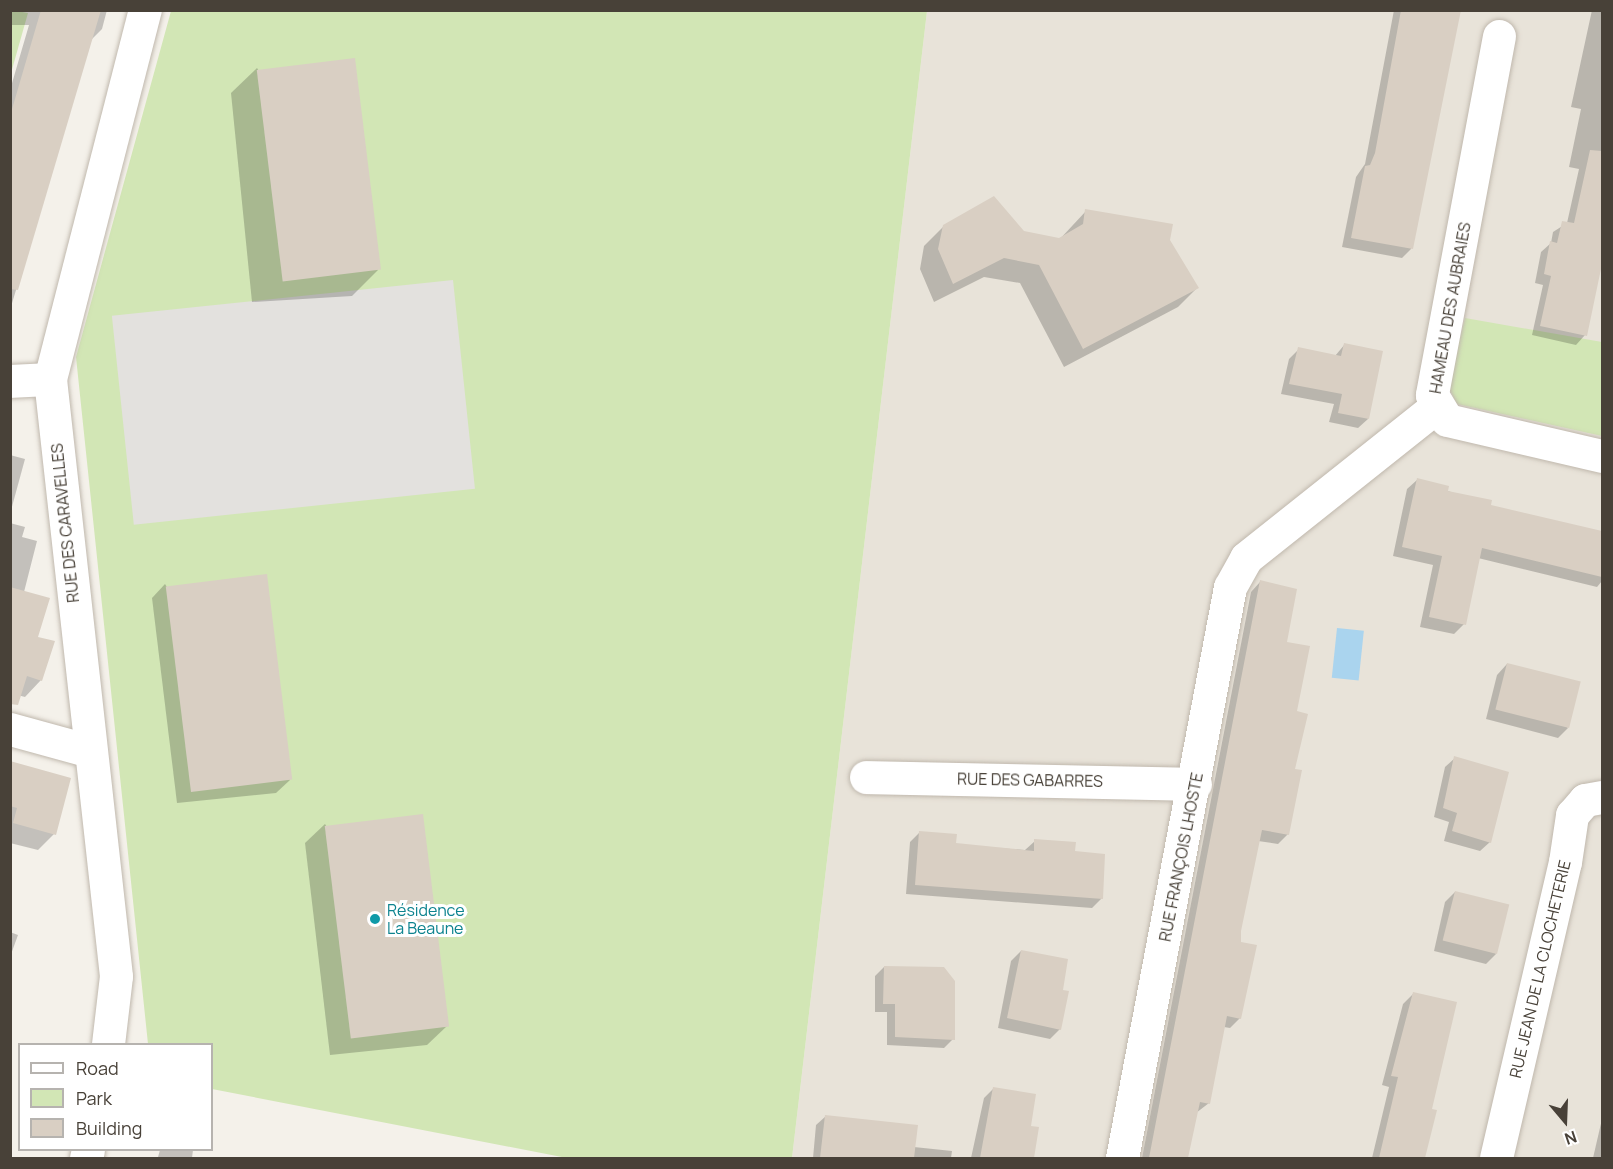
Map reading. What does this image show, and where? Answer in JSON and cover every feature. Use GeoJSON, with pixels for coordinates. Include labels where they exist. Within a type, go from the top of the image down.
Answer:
{"type":"FeatureCollection","features":[{"type":"Feature","properties":{"kind":"street","name":"RUE DES CARAVELLES"},"geometry":{"type":"LineString","coordinates":[[108,1043],[116,976],[50,379],[145,10]]}},
{"type":"Feature","properties":{"kind":"street","name":"HAMEAU DES AUBRAIES"},"geometry":{"type":"LineString","coordinates":[[1499,36],[1432,395],[1436,407],[1447,420],[1602,456]]}},
{"type":"Feature","properties":{"kind":"street"},"geometry":{"type":"LineString","coordinates":[[10,381],[50,379]]}},
{"type":"Feature","properties":{"kind":"street","name":"RUE FRANÇOIS LHOSTE"},"geometry":{"type":"LineString","coordinates":[[1122,1158],[1195,784],[1230,588],[1246,558],[1436,407]]}},
{"type":"Feature","properties":{"kind":"street"},"geometry":{"type":"LineString","coordinates":[[10,729],[90,751]]}},
{"type":"Feature","properties":{"kind":"street","name":"RUE DES GABARRES"},"geometry":{"type":"LineString","coordinates":[[866,777],[1195,784]]}},
{"type":"Feature","properties":{"kind":"street","name":"RUE JEAN DE LA CLOCHETERIE"},"geometry":{"type":"LineString","coordinates":[[1496,1158],[1565,862],[1572,816],[1586,800],[1602,797]]}},
{"type":"Feature","properties":{"kind":"shaded area"},"geometry":{"type":"Polygon","coordinates":[[[927,11],[1602,11],[1602,1158],[792,1158],[927,11]]]}},
{"type":"Feature","properties":{"kind":"shaded area"},"geometry":{"type":"Polygon","coordinates":[[[453,280],[475,489],[134,525],[112,316],[453,280]]]}},
{"type":"Feature","properties":{"kind":"green space"},"geometry":{"type":"Polygon","coordinates":[[[10,11],[28,13],[11,73],[10,11]]]}},
{"type":"Feature","properties":{"kind":"green space"},"geometry":{"type":"Polygon","coordinates":[[[171,11],[927,11],[792,1158],[567,1158],[213,1089],[213,1043],[148,1043],[76,357],[171,11]]]}},
{"type":"Feature","properties":{"kind":"green space"},"geometry":{"type":"Polygon","coordinates":[[[1465,318],[1602,342],[1602,436],[1457,404],[1448,386],[1465,318]]]}},
{"type":"Feature","properties":{"kind":"water"},"geometry":{"type":"Polygon","coordinates":[[[1337,628],[1364,631],[1359,681],[1332,678],[1337,628]]]}},
{"type":"Feature","properties":{"kind":"building"},"geometry":{"type":"Polygon","coordinates":[[[41,10],[101,10],[18,290],[10,289],[10,116],[41,10]]]}},
{"type":"Feature","properties":{"kind":"building"},"geometry":{"type":"Polygon","coordinates":[[[1401,10],[1461,10],[1413,249],[1351,238],[1365,166],[1370,165],[1375,153],[1401,10]]]}},
{"type":"Feature","properties":{"kind":"building"},"geometry":{"type":"Polygon","coordinates":[[[355,58],[381,269],[283,281],[257,70],[355,58]]]}},
{"type":"Feature","properties":{"kind":"building"},"geometry":{"type":"Polygon","coordinates":[[[1590,150],[1602,151],[1602,264],[1587,336],[1540,326],[1551,276],[1544,274],[1550,241],[1557,243],[1562,221],[1574,223],[1590,150]]]}},
{"type":"Feature","properties":{"kind":"building"},"geometry":{"type":"Polygon","coordinates":[[[994,196],[1024,231],[1059,238],[1083,224],[1085,209],[1173,224],[1170,240],[1199,288],[1083,349],[1039,265],[1004,258],[953,284],[938,249],[943,225],[994,196]]]}},
{"type":"Feature","properties":{"kind":"building"},"geometry":{"type":"Polygon","coordinates":[[[1344,343],[1383,351],[1369,419],[1338,413],[1342,394],[1289,384],[1298,347],[1341,356],[1344,343]]]}},
{"type":"Feature","properties":{"kind":"building"},"geometry":{"type":"Polygon","coordinates":[[[1417,478],[1449,486],[1448,491],[1492,500],[1491,505],[1602,531],[1602,577],[1482,548],[1466,625],[1429,617],[1442,556],[1402,547],[1417,478]]]}},
{"type":"Feature","properties":{"kind":"building"},"geometry":{"type":"Polygon","coordinates":[[[267,574],[292,779],[191,792],[166,586],[267,574]]]}},
{"type":"Feature","properties":{"kind":"building"},"geometry":{"type":"Polygon","coordinates":[[[1260,580],[1297,589],[1287,642],[1310,646],[1297,711],[1308,714],[1295,769],[1302,770],[1289,835],[1262,830],[1241,931],[1241,942],[1257,945],[1241,1019],[1227,1016],[1210,1104],[1200,1102],[1188,1158],[1149,1158],[1260,580]]]}},
{"type":"Feature","properties":{"kind":"building"},"geometry":{"type":"Polygon","coordinates":[[[10,587],[50,598],[38,637],[55,641],[42,681],[27,676],[18,705],[10,704],[10,587]]]}},
{"type":"Feature","properties":{"kind":"building"},"geometry":{"type":"Polygon","coordinates":[[[1507,663],[1581,681],[1569,728],[1495,710],[1507,663]]]}},
{"type":"Feature","properties":{"kind":"building"},"geometry":{"type":"Polygon","coordinates":[[[1454,756],[1509,772],[1491,843],[1452,831],[1457,813],[1443,808],[1454,756]]]}},
{"type":"Feature","properties":{"kind":"building"},"geometry":{"type":"Polygon","coordinates":[[[10,761],[71,778],[56,835],[13,823],[17,808],[10,806],[10,761]]]}},
{"type":"Feature","properties":{"kind":"building","name":"Résidence La Beaune"},"geometry":{"type":"Polygon","coordinates":[[[423,814],[449,1026],[351,1038],[325,826],[423,814]]]}},
{"type":"Feature","properties":{"kind":"building"},"geometry":{"type":"Polygon","coordinates":[[[919,831],[957,834],[956,843],[1034,851],[1034,839],[1076,842],[1075,851],[1105,854],[1103,899],[915,885],[919,831]]]}},
{"type":"Feature","properties":{"kind":"building"},"geometry":{"type":"Polygon","coordinates":[[[1455,891],[1509,905],[1497,954],[1443,940],[1455,891]]]}},
{"type":"Feature","properties":{"kind":"building"},"geometry":{"type":"Polygon","coordinates":[[[1021,950],[1068,959],[1063,990],[1069,991],[1061,1030],[1007,1018],[1021,950]]]}},
{"type":"Feature","properties":{"kind":"building"},"geometry":{"type":"Polygon","coordinates":[[[884,966],[944,967],[955,981],[955,1040],[895,1037],[895,1004],[883,1004],[884,966]]]}},
{"type":"Feature","properties":{"kind":"building"},"geometry":{"type":"Polygon","coordinates":[[[1413,992],[1457,1002],[1432,1109],[1437,1110],[1425,1158],[1379,1158],[1398,1077],[1391,1076],[1413,992]]]}},
{"type":"Feature","properties":{"kind":"building"},"geometry":{"type":"Polygon","coordinates":[[[993,1087],[1036,1094],[1031,1126],[1039,1127],[1034,1158],[980,1158],[993,1087]]]}},
{"type":"Feature","properties":{"kind":"building"},"geometry":{"type":"Polygon","coordinates":[[[825,1115],[918,1125],[914,1158],[820,1158],[825,1115]]]}},
{"type":"Feature","properties":{"kind":"place","name":"Résidence La Beaune"},"geometry":{"type":"Point","coordinates":[375,919]}}]}
